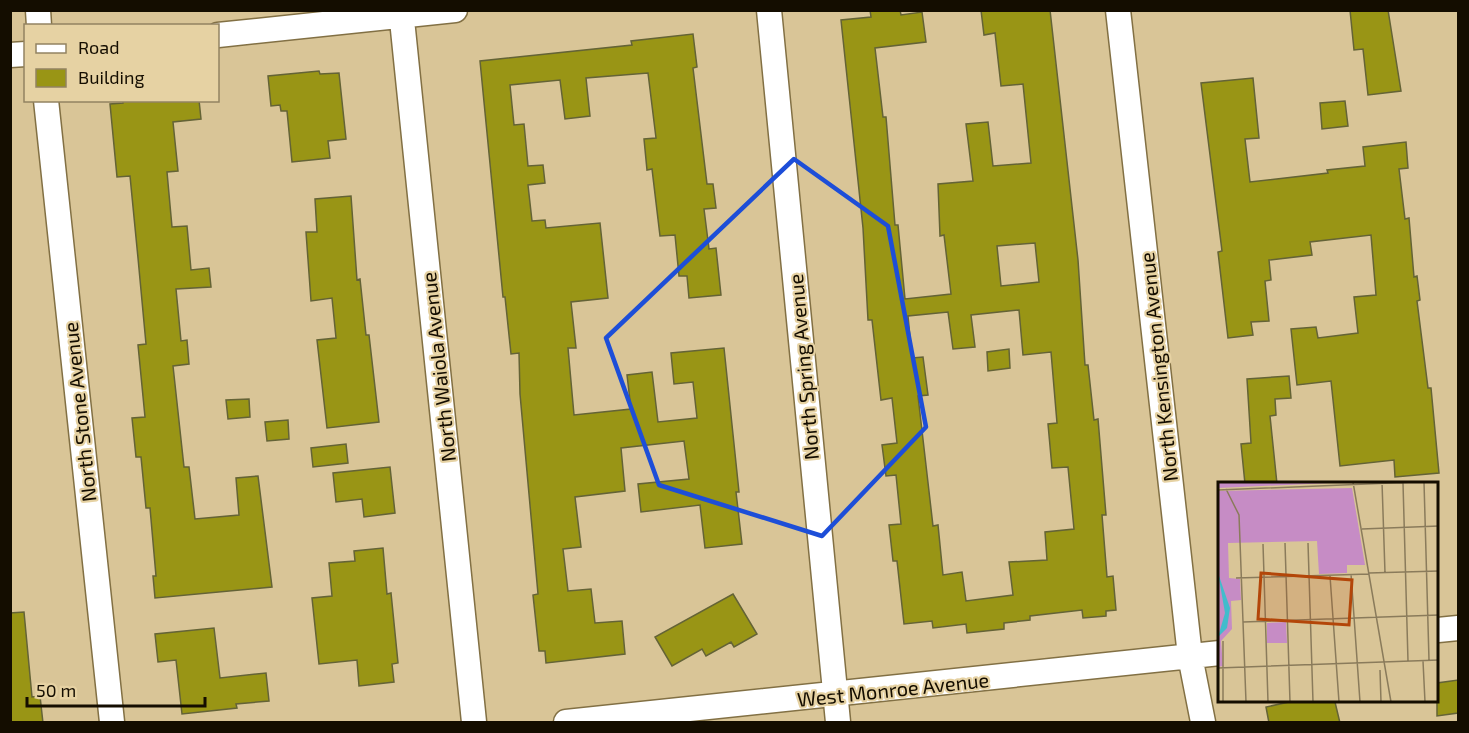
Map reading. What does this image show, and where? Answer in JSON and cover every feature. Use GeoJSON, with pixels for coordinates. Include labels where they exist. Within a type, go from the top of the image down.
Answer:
{"type":"FeatureCollection","features":[{"type":"Feature","properties":{"kind":"street"},"geometry":{"type":"LineString","coordinates":[[219,35],[401,13],[455,10]]}},
{"type":"Feature","properties":{"kind":"street","name":"North Spring Avenue"},"geometry":{"type":"LineString","coordinates":[[769,10],[838,723]]}},
{"type":"Feature","properties":{"kind":"street","name":"North Kensington Avenue"},"geometry":{"type":"LineString","coordinates":[[1118,10],[1190,656],[1203,723]]}},
{"type":"Feature","properties":{"kind":"street","name":"North Waiola Avenue"},"geometry":{"type":"LineString","coordinates":[[401,13],[474,723]]}},
{"type":"Feature","properties":{"kind":"street","name":"North Stone Avenue"},"geometry":{"type":"LineString","coordinates":[[46,102],[112,723]]}},
{"type":"Feature","properties":{"kind":"street"},"geometry":{"type":"LineString","coordinates":[[1439,630],[1458,628]]}},
{"type":"Feature","properties":{"kind":"street","name":"West Monroe Avenue"},"geometry":{"type":"LineString","coordinates":[[566,723],[1218,653]]}},
{"type":"Feature","properties":{"kind":"highlighted area"},"geometry":{"type":"Polygon","coordinates":[[[794,159],[888,226],[926,427],[822,536],[659,485],[606,338],[794,159]]]}},
{"type":"Feature","properties":{"kind":"building"},"geometry":{"type":"Polygon","coordinates":[[[870,10],[900,10],[901,15],[922,12],[926,42],[875,48],[883,117],[886,117],[895,225],[898,225],[905,299],[951,294],[944,235],[940,236],[938,184],[973,181],[966,124],[988,122],[993,166],[1031,163],[1023,84],[1001,86],[995,33],[984,35],[981,10],[1050,10],[1078,260],[1085,365],[1088,365],[1094,420],[1098,419],[1106,515],[1102,515],[1107,577],[1113,576],[1116,610],[1106,611],[1106,616],[1083,618],[1082,610],[1030,616],[1030,620],[1004,623],[1004,629],[967,633],[966,624],[933,628],[932,621],[904,624],[897,561],[893,561],[889,525],[901,524],[896,475],[886,476],[882,445],[897,443],[892,398],[881,400],[872,320],[868,320],[863,228],[841,20],[871,17],[870,10]],[[1035,243],[997,246],[1001,286],[1039,282],[1035,243]],[[1019,310],[971,315],[975,347],[953,349],[948,312],[908,316],[912,358],[923,357],[928,395],[918,396],[933,526],[938,525],[943,575],[962,572],[966,601],[1013,595],[1009,562],[1047,560],[1045,532],[1074,529],[1068,467],[1052,468],[1048,424],[1057,423],[1051,352],[1023,355],[1019,310]]]}},
{"type":"Feature","properties":{"kind":"building"},"geometry":{"type":"Polygon","coordinates":[[[1350,10],[1388,10],[1401,91],[1368,95],[1363,49],[1354,50],[1350,10]]]}},
{"type":"Feature","properties":{"kind":"building"},"geometry":{"type":"Polygon","coordinates":[[[693,34],[697,67],[693,68],[707,184],[713,184],[716,208],[704,209],[709,249],[716,248],[721,295],[689,298],[687,276],[679,276],[675,235],[660,236],[652,169],[647,170],[644,139],[656,138],[648,73],[586,78],[590,116],[565,119],[560,80],[510,85],[514,125],[524,124],[528,166],[543,165],[545,183],[528,185],[532,221],[545,220],[546,228],[600,223],[608,298],[571,302],[576,348],[568,348],[574,415],[631,409],[627,375],[652,372],[658,422],[697,418],[693,382],[674,384],[671,353],[724,348],[739,492],[736,492],[742,544],[705,548],[700,505],[641,512],[638,484],[689,479],[684,441],[621,448],[625,491],[575,497],[581,547],[563,549],[568,591],[591,589],[595,623],[622,621],[625,654],[546,663],[545,651],[539,651],[533,595],[538,594],[520,394],[519,353],[511,354],[505,297],[503,297],[480,61],[632,45],[631,41],[693,34]]]}},
{"type":"Feature","properties":{"kind":"building"},"geometry":{"type":"Polygon","coordinates":[[[319,71],[320,74],[339,73],[346,139],[328,141],[330,158],[292,162],[287,111],[281,111],[280,105],[271,106],[268,76],[319,71]]]}},
{"type":"Feature","properties":{"kind":"building"},"geometry":{"type":"Polygon","coordinates":[[[1253,78],[1259,138],[1245,139],[1250,182],[1328,173],[1327,170],[1365,166],[1363,147],[1406,142],[1408,168],[1399,169],[1405,219],[1409,218],[1414,277],[1417,276],[1420,300],[1417,301],[1428,388],[1431,388],[1439,473],[1395,477],[1394,460],[1340,466],[1331,381],[1297,385],[1291,329],[1316,327],[1318,338],[1358,333],[1354,297],[1376,295],[1371,235],[1310,242],[1312,255],[1269,260],[1271,280],[1265,281],[1269,321],[1251,322],[1253,335],[1228,338],[1218,252],[1222,251],[1201,83],[1253,78]]]}},
{"type":"Feature","properties":{"kind":"building"},"geometry":{"type":"Polygon","coordinates":[[[1345,101],[1348,126],[1322,129],[1320,103],[1345,101]]]}},
{"type":"Feature","properties":{"kind":"building"},"geometry":{"type":"Polygon","coordinates":[[[199,102],[201,119],[173,122],[178,171],[167,172],[172,227],[187,226],[191,270],[209,268],[211,287],[176,289],[181,341],[187,340],[189,364],[173,366],[184,467],[189,467],[195,519],[239,515],[236,478],[258,476],[272,587],[155,598],[153,576],[156,576],[150,508],[146,508],[141,457],[136,457],[132,418],[145,417],[138,345],[146,344],[130,176],[117,177],[110,104],[199,102]]]}},
{"type":"Feature","properties":{"kind":"building"},"geometry":{"type":"Polygon","coordinates":[[[351,196],[357,280],[360,279],[366,335],[369,335],[379,422],[327,428],[317,340],[336,338],[332,298],[311,301],[306,232],[317,232],[315,199],[351,196]]]}},
{"type":"Feature","properties":{"kind":"building"},"geometry":{"type":"Polygon","coordinates":[[[1009,349],[1010,368],[988,371],[987,352],[1009,349]]]}},
{"type":"Feature","properties":{"kind":"building"},"geometry":{"type":"Polygon","coordinates":[[[1289,376],[1291,398],[1275,399],[1276,415],[1270,416],[1277,482],[1245,482],[1241,444],[1251,443],[1247,379],[1289,376]]]}},
{"type":"Feature","properties":{"kind":"building"},"geometry":{"type":"Polygon","coordinates":[[[249,399],[250,417],[228,419],[226,400],[249,399]]]}},
{"type":"Feature","properties":{"kind":"building"},"geometry":{"type":"Polygon","coordinates":[[[288,420],[289,439],[267,441],[265,422],[288,420]]]}},
{"type":"Feature","properties":{"kind":"building"},"geometry":{"type":"Polygon","coordinates":[[[346,444],[348,463],[313,467],[311,448],[346,444]]]}},
{"type":"Feature","properties":{"kind":"building"},"geometry":{"type":"Polygon","coordinates":[[[390,467],[395,513],[364,517],[362,499],[336,502],[333,473],[390,467]]]}},
{"type":"Feature","properties":{"kind":"building"},"geometry":{"type":"Polygon","coordinates":[[[383,548],[387,594],[391,593],[398,663],[392,664],[394,682],[359,686],[357,660],[319,664],[312,598],[332,596],[329,563],[355,561],[354,551],[383,548]]]}},
{"type":"Feature","properties":{"kind":"building"},"geometry":{"type":"Polygon","coordinates":[[[733,594],[757,634],[734,647],[731,642],[706,656],[702,649],[672,666],[655,637],[733,594]]]}},
{"type":"Feature","properties":{"kind":"building"},"geometry":{"type":"Polygon","coordinates":[[[24,612],[32,697],[40,696],[43,723],[10,723],[10,613],[24,612]]]}},
{"type":"Feature","properties":{"kind":"building"},"geometry":{"type":"Polygon","coordinates":[[[214,628],[220,678],[266,673],[269,701],[236,704],[237,708],[182,714],[176,660],[158,662],[155,634],[214,628]]]}},
{"type":"Feature","properties":{"kind":"building"},"geometry":{"type":"Polygon","coordinates":[[[1458,680],[1458,713],[1437,716],[1439,683],[1458,680]]]}},
{"type":"Feature","properties":{"kind":"building"},"geometry":{"type":"Polygon","coordinates":[[[1284,703],[1335,703],[1340,723],[1269,723],[1266,707],[1284,703]]]}}]}
